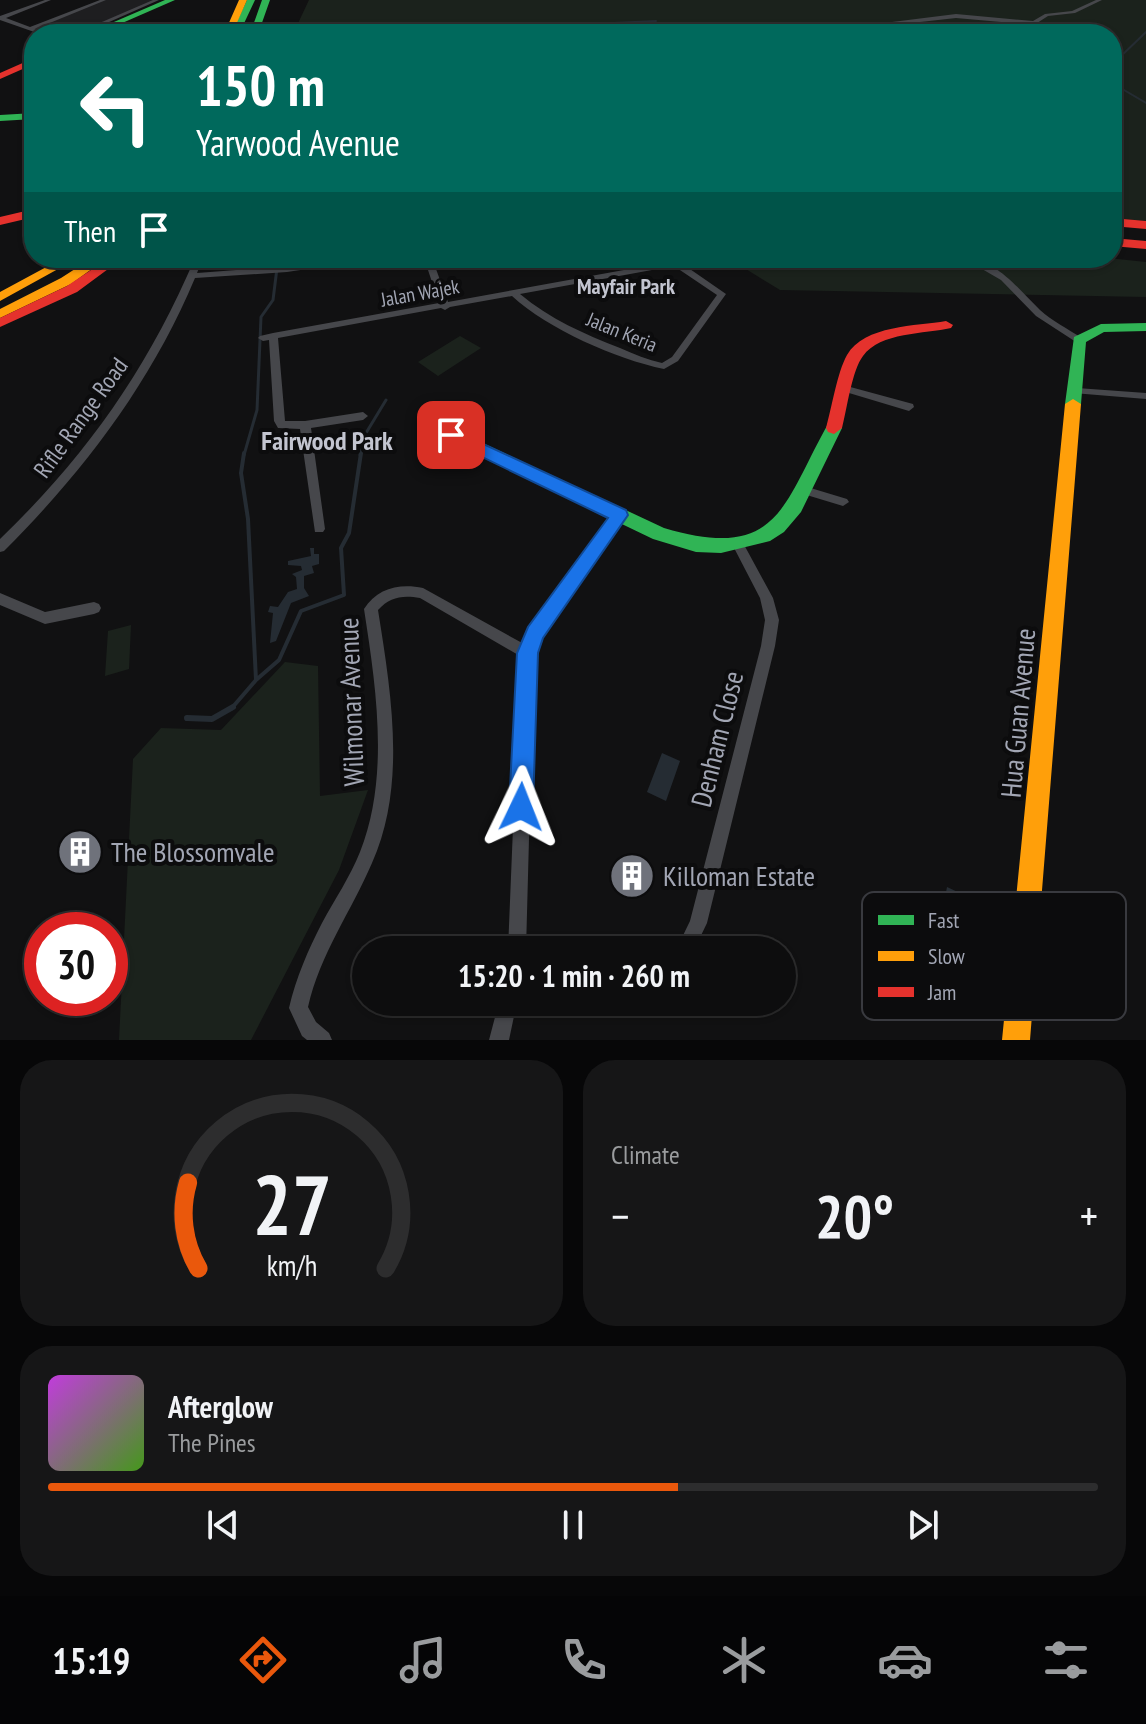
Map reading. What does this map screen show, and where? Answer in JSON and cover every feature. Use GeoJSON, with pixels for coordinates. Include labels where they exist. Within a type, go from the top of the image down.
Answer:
{"type":"FeatureCollection","features":[{"type":"Feature","properties":{"kind":"main road"},"geometry":{"type":"LineString","coordinates":[[114,24],[171,0]]}},
{"type":"Feature","properties":{"kind":"main road"},"geometry":{"type":"LineString","coordinates":[[122,24],[179,0]]}},
{"type":"Feature","properties":{"kind":"main road"},"geometry":{"type":"LineString","coordinates":[[232,24],[243,0]]}},
{"type":"Feature","properties":{"kind":"main road"},"geometry":{"type":"LineString","coordinates":[[240,24],[251,0]]}},
{"type":"Feature","properties":{"kind":"main road"},"geometry":{"type":"LineString","coordinates":[[251,24],[263,0]]}},
{"type":"Feature","properties":{"kind":"main road"},"geometry":{"type":"LineString","coordinates":[[257,24],[263,0]]}},
{"type":"Feature","properties":{"kind":"main road"},"geometry":{"type":"LineString","coordinates":[[0,74],[24,65]]}},
{"type":"Feature","properties":{"kind":"main road"},"geometry":{"type":"LineString","coordinates":[[0,115],[24,114]]}},
{"type":"Feature","properties":{"kind":"main road"},"geometry":{"type":"LineString","coordinates":[[0,209],[24,203]]}},
{"type":"Feature","properties":{"kind":"main road"},"geometry":{"type":"LineString","coordinates":[[0,221],[24,215]]}},
{"type":"Feature","properties":{"kind":"main road"},"geometry":{"type":"LineString","coordinates":[[1122,223],[1146,225]]}},
{"type":"Feature","properties":{"kind":"main road"},"geometry":{"type":"LineString","coordinates":[[1122,229],[1146,232]]}},
{"type":"Feature","properties":{"kind":"main road"},"geometry":{"type":"LineString","coordinates":[[1122,243],[1146,245]]}},
{"type":"Feature","properties":{"kind":"main road"},"geometry":{"type":"LineString","coordinates":[[1122,252],[1146,253]]}},
{"type":"Feature","properties":{"kind":"main road"},"geometry":{"type":"LineString","coordinates":[[0,297],[54,268]]}},
{"type":"Feature","properties":{"kind":"main road"},"geometry":{"type":"LineString","coordinates":[[0,306],[72,268]]}},
{"type":"Feature","properties":{"kind":"main road"},"geometry":{"type":"LineString","coordinates":[[0,314],[86,268]]}},
{"type":"Feature","properties":{"kind":"main road"},"geometry":{"type":"LineString","coordinates":[[0,323],[72,289],[102,268]]}},
{"type":"Feature","properties":{"kind":"main road"},"geometry":{"type":"LineString","coordinates":[[451,435],[659,534],[696,545],[738,544],[764,536],[789,517],[837,423],[843,388],[854,356],[865,345],[887,335],[946,325]]}},
{"type":"Feature","properties":{"kind":"main road"},"geometry":{"type":"LineString","coordinates":[[1079,340],[1085,332],[1102,328],[1146,327]]}},
{"type":"Feature","properties":{"kind":"main road","name":"Hua Guan Avenue"},"geometry":{"type":"LineString","coordinates":[[1030,892],[1077,391],[1079,340]]}},
{"type":"Feature","properties":{"kind":"main road","name":"Hua Guan Avenue"},"geometry":{"type":"LineString","coordinates":[[1016,1040],[1018,1020]]}},
{"type":"Feature","properties":{"kind":"street"},"geometry":{"type":"LineString","coordinates":[[1,20],[49,0]]}},
{"type":"Feature","properties":{"kind":"street"},"geometry":{"type":"LineString","coordinates":[[42,24],[104,0]]}},
{"type":"Feature","properties":{"kind":"street"},"geometry":{"type":"LineString","coordinates":[[101,24],[157,0]]}},
{"type":"Feature","properties":{"kind":"street"},"geometry":{"type":"LineString","coordinates":[[886,24],[956,16],[1034,23],[1047,15],[1073,12],[1100,0]]}},
{"type":"Feature","properties":{"kind":"street"},"geometry":{"type":"LineString","coordinates":[[1,20],[24,27]]}},
{"type":"Feature","properties":{"kind":"street","name":"Rifle Range Road"},"geometry":{"type":"LineString","coordinates":[[0,547],[43,507],[116,416],[168,326],[195,268]]}},
{"type":"Feature","properties":{"kind":"street"},"geometry":{"type":"LineString","coordinates":[[192,276],[294,268]]}},
{"type":"Feature","properties":{"kind":"street"},"geometry":{"type":"LineString","coordinates":[[431,268],[445,307]]}},
{"type":"Feature","properties":{"kind":"street","name":"Jalan Wajek"},"geometry":{"type":"LineString","coordinates":[[305,425],[288,427],[279,421],[268,337],[515,294],[636,268]]}},
{"type":"Feature","properties":{"kind":"street","name":"Jalan Keria"},"geometry":{"type":"LineString","coordinates":[[515,294],[530,309],[553,323],[649,363],[664,366],[675,359],[722,294],[685,268]]}},
{"type":"Feature","properties":{"kind":"street"},"geometry":{"type":"LineString","coordinates":[[986,268],[1004,278],[1039,314],[1079,340]]}},
{"type":"Feature","properties":{"kind":"street"},"geometry":{"type":"LineString","coordinates":[[843,388],[909,407]]}},
{"type":"Feature","properties":{"kind":"street"},"geometry":{"type":"LineString","coordinates":[[1077,391],[1146,396]]}},
{"type":"Feature","properties":{"kind":"street"},"geometry":{"type":"LineString","coordinates":[[319,529],[305,425],[363,416]]}},
{"type":"Feature","properties":{"kind":"street"},"geometry":{"type":"LineString","coordinates":[[804,490],[843,502]]}},
{"type":"Feature","properties":{"kind":"street"},"geometry":{"type":"LineString","coordinates":[[517,936],[527,653],[535,633],[619,515]]}},
{"type":"Feature","properties":{"kind":"street","name":"Denham Close"},"geometry":{"type":"LineString","coordinates":[[692,936],[698,923],[772,620],[766,598],[738,544]]}},
{"type":"Feature","properties":{"kind":"street","name":"Wilmonar Avenue"},"geometry":{"type":"LineString","coordinates":[[322,1040],[309,1029],[298,1008],[303,981],[368,855],[385,791],[380,664],[371,609],[377,600],[394,592],[409,590],[423,593],[527,653]]}},
{"type":"Feature","properties":{"kind":"street"},"geometry":{"type":"LineString","coordinates":[[0,599],[45,618],[94,608]]}},
{"type":"Feature","properties":{"kind":"street"},"geometry":{"type":"LineString","coordinates":[[499,1040],[505,1016]]}},
{"type":"Feature","properties":{"kind":"shaded area"},"geometry":{"type":"Polygon","coordinates":[[[103,0],[156,0],[98,24],[41,24],[103,0]]]}},
{"type":"Feature","properties":{"kind":"shaded area"},"geometry":{"type":"Polygon","coordinates":[[[309,0],[1146,0],[1146,221],[1122,219],[1122,24],[298,24],[309,0]]]}},
{"type":"Feature","properties":{"kind":"shaded area"},"geometry":{"type":"Polygon","coordinates":[[[1122,259],[1146,262],[1146,297],[780,290],[744,268],[1122,268],[1122,259]]]}},
{"type":"Feature","properties":{"kind":"shaded area"},"geometry":{"type":"Polygon","coordinates":[[[460,336],[481,348],[438,376],[418,362],[460,336]]]}},
{"type":"Feature","properties":{"kind":"shaded area"},"geometry":{"type":"Polygon","coordinates":[[[310,548],[314,548],[314,554],[319,554],[319,564],[312,566],[314,573],[304,576],[304,588],[309,596],[291,603],[276,641],[270,643],[273,613],[268,612],[270,606],[278,607],[288,592],[297,589],[296,577],[292,574],[302,570],[301,566],[288,565],[288,561],[311,556],[310,548]]]}},
{"type":"Feature","properties":{"kind":"shaded area"},"geometry":{"type":"Polygon","coordinates":[[[131,625],[129,669],[105,676],[108,631],[131,625]]]}},
{"type":"Feature","properties":{"kind":"shaded area"},"geometry":{"type":"Polygon","coordinates":[[[285,662],[318,666],[320,796],[368,790],[339,870],[251,1040],[119,1040],[120,1016],[128,1016],[128,912],[125,912],[133,759],[161,728],[221,730],[285,662]]]}},
{"type":"Feature","properties":{"kind":"shaded area"},"geometry":{"type":"Polygon","coordinates":[[[662,753],[680,761],[666,801],[647,792],[662,753]]]}},
{"type":"Feature","properties":{"kind":"waterway"},"geometry":{"type":"LineString","coordinates":[[592,24],[656,21]]}},
{"type":"Feature","properties":{"kind":"waterway"},"geometry":{"type":"LineString","coordinates":[[1122,55],[1146,32]]}},
{"type":"Feature","properties":{"kind":"waterway"},"geometry":{"type":"LineString","coordinates":[[1122,89],[1146,103]]}},
{"type":"Feature","properties":{"kind":"waterway"},"geometry":{"type":"LineString","coordinates":[[244,455],[257,410],[261,317],[273,300],[277,268]]}},
{"type":"Feature","properties":{"kind":"waterway"},"geometry":{"type":"LineString","coordinates":[[360,455],[363,438],[386,400]]}},
{"type":"Feature","properties":{"kind":"waterway"},"geometry":{"type":"LineString","coordinates":[[244,453],[241,473],[248,519],[256,680]]}},
{"type":"Feature","properties":{"kind":"waterway"},"geometry":{"type":"LineString","coordinates":[[256,680],[279,660],[301,611],[344,595],[341,548],[349,533],[361,453]]}},
{"type":"Feature","properties":{"kind":"waterway"},"geometry":{"type":"LineString","coordinates":[[232,707],[256,680]]}},
{"type":"Feature","properties":{"kind":"waterway"},"geometry":{"type":"LineString","coordinates":[[187,718],[212,719],[232,707]]}},
{"type":"Feature","properties":{"kind":"traffic: fast"},"geometry":{"type":"LineString","coordinates":[[114,24],[171,0]]}},
{"type":"Feature","properties":{"kind":"traffic: fast"},"geometry":{"type":"LineString","coordinates":[[240,24],[251,0]]}},
{"type":"Feature","properties":{"kind":"traffic: fast"},"geometry":{"type":"LineString","coordinates":[[258,24],[266,0]]}},
{"type":"Feature","properties":{"kind":"traffic: fast"},"geometry":{"type":"LineString","coordinates":[[0,118],[24,117]]}},
{"type":"Feature","properties":{"kind":"traffic: fast"},"geometry":{"type":"LineString","coordinates":[[1073,404],[1079,340],[1101,328],[1146,327]]}},
{"type":"Feature","properties":{"kind":"traffic: fast"},"geometry":{"type":"LineString","coordinates":[[451,435],[659,534],[696,545],[721,546],[764,536],[778,527],[795,507],[834,428]]}},
{"type":"Feature","properties":{"kind":"traffic: slow"},"geometry":{"type":"LineString","coordinates":[[232,24],[243,0]]}},
{"type":"Feature","properties":{"kind":"traffic: slow"},"geometry":{"type":"LineString","coordinates":[[0,297],[54,268]]}},
{"type":"Feature","properties":{"kind":"traffic: slow"},"geometry":{"type":"LineString","coordinates":[[0,314],[86,268]]}},
{"type":"Feature","properties":{"kind":"traffic: slow"},"geometry":{"type":"LineString","coordinates":[[1029,892],[1073,404]]}},
{"type":"Feature","properties":{"kind":"traffic: slow"},"geometry":{"type":"LineString","coordinates":[[1016,1040],[1018,1020]]}},
{"type":"Feature","properties":{"kind":"traffic: jam"},"geometry":{"type":"LineString","coordinates":[[0,76],[24,65]]}},
{"type":"Feature","properties":{"kind":"traffic: jam"},"geometry":{"type":"LineString","coordinates":[[0,221],[24,215]]}},
{"type":"Feature","properties":{"kind":"traffic: jam"},"geometry":{"type":"LineString","coordinates":[[1122,223],[1146,225]]}},
{"type":"Feature","properties":{"kind":"traffic: jam"},"geometry":{"type":"LineString","coordinates":[[1122,243],[1146,245]]}},
{"type":"Feature","properties":{"kind":"traffic: jam"},"geometry":{"type":"LineString","coordinates":[[0,323],[72,289],[102,268]]}},
{"type":"Feature","properties":{"kind":"traffic: jam"},"geometry":{"type":"LineString","coordinates":[[834,428],[854,356],[865,345],[887,335],[946,325]]}},
{"type":"Feature","properties":{"kind":"place","name":"The Blossomvale"},"geometry":{"type":"Point","coordinates":[80,852]}},
{"type":"Feature","properties":{"kind":"place","name":"Killoman Estate"},"geometry":{"type":"Point","coordinates":[632,876]}},
{"type":"Feature","properties":{"kind":"district","name":"Mayfair Park"},"geometry":{"type":"Point","coordinates":[626,286]}},
{"type":"Feature","properties":{"kind":"district","name":"Fairwood Park"},"geometry":{"type":"Point","coordinates":[327,441]}},
{"type":"Feature","properties":{"kind":"route"},"geometry":{"type":"LineString","coordinates":[[451,435],[619,515],[535,633],[527,653],[521,807]]}}]}
